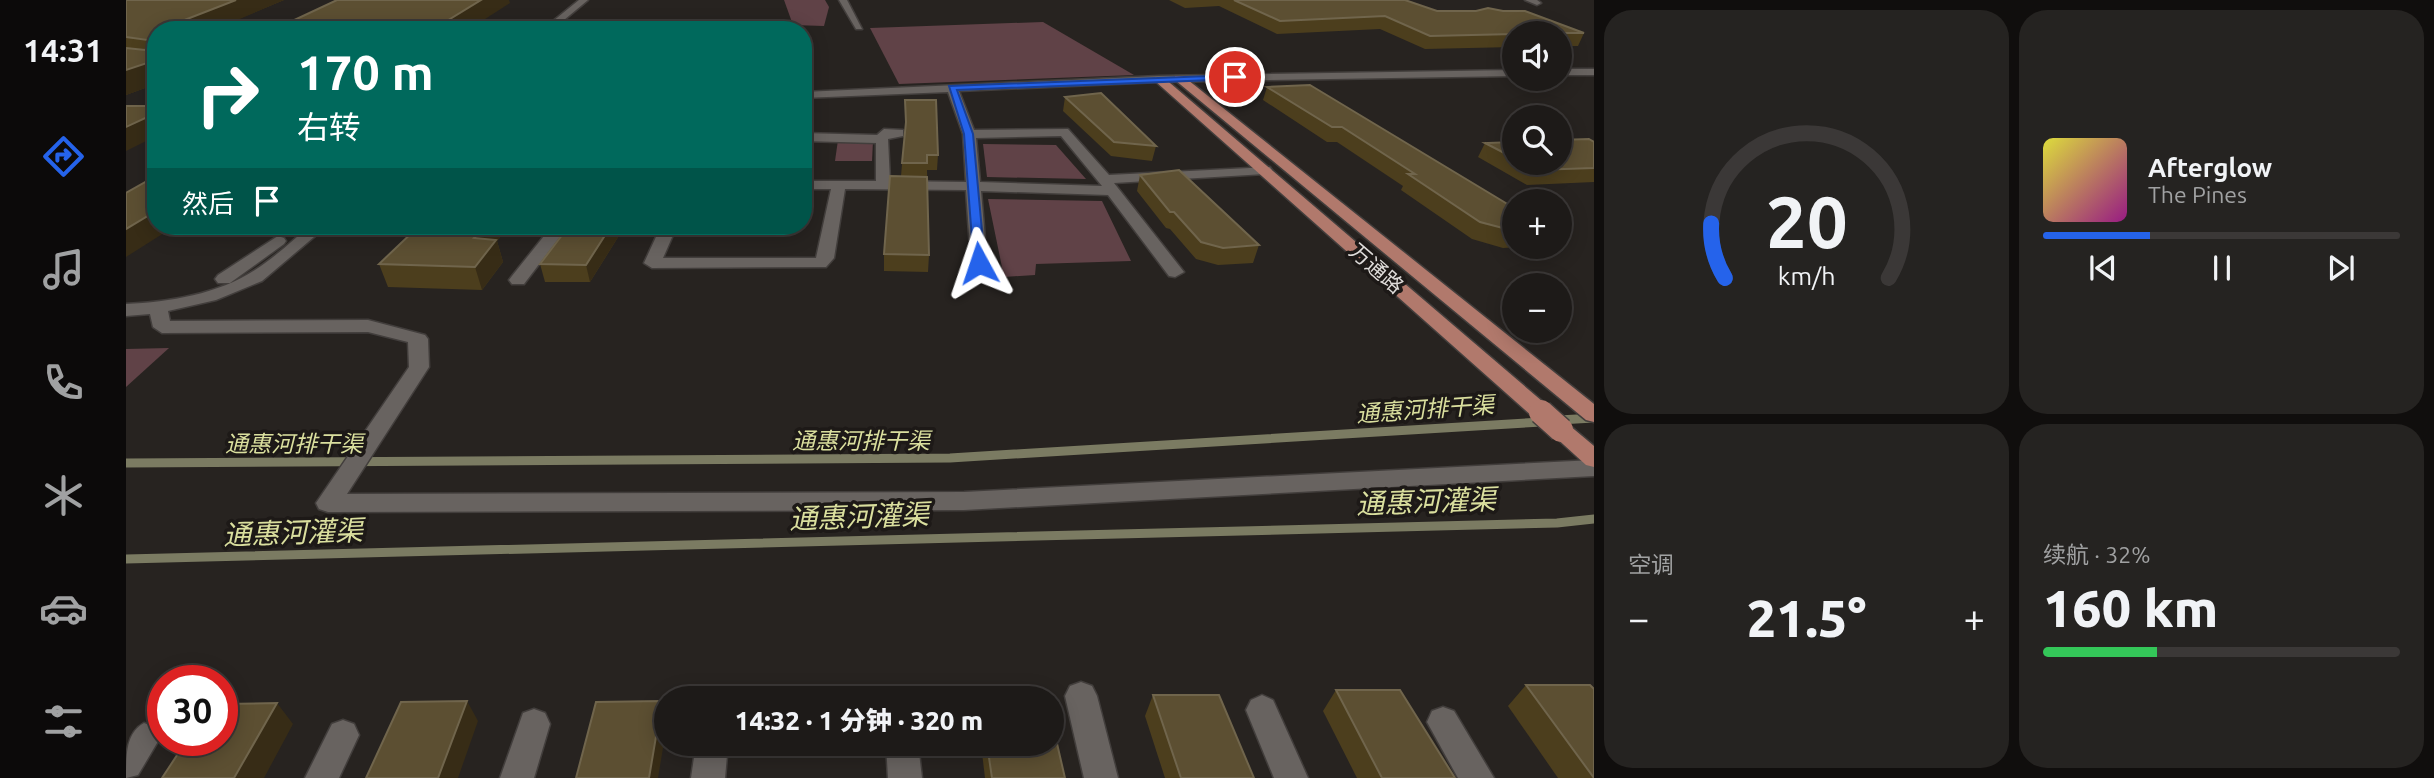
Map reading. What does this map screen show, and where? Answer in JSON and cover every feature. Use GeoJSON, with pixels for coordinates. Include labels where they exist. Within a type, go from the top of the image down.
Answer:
{"type":"FeatureCollection","features":[{"type":"Feature","properties":{"kind":"main road","name":"万通路"},"geometry":{"type":"LineString","coordinates":[[1179,78],[1591,412]]}},
{"type":"Feature","properties":{"kind":"main road","name":"万通路"},"geometry":{"type":"LineString","coordinates":[[1159,79],[1594,459]]}},
{"type":"Feature","properties":{"kind":"street"},"geometry":{"type":"LineString","coordinates":[[557,21],[584,0]]}},
{"type":"Feature","properties":{"kind":"street"},"geometry":{"type":"LineString","coordinates":[[572,21],[598,0]]}},
{"type":"Feature","properties":{"kind":"street"},"geometry":{"type":"LineString","coordinates":[[843,0],[859,27]]}},
{"type":"Feature","properties":{"kind":"street"},"geometry":{"type":"LineString","coordinates":[[1572,72],[1594,72]]}},
{"type":"Feature","properties":{"kind":"street"},"geometry":{"type":"LineString","coordinates":[[812,95],[1179,78],[1502,73]]}},
{"type":"Feature","properties":{"kind":"street"},"geometry":{"type":"LineString","coordinates":[[952,88],[969,134],[979,263]]}},
{"type":"Feature","properties":{"kind":"street"},"geometry":{"type":"LineString","coordinates":[[969,134],[1064,132],[1109,185],[1175,272]]}},
{"type":"Feature","properties":{"kind":"street"},"geometry":{"type":"LineString","coordinates":[[883,185],[881,139],[884,133],[899,133]]}},
{"type":"Feature","properties":{"kind":"street"},"geometry":{"type":"LineString","coordinates":[[812,137],[881,139]]}},
{"type":"Feature","properties":{"kind":"street"},"geometry":{"type":"LineString","coordinates":[[812,185],[972,188],[1109,185],[1265,170]]}},
{"type":"Feature","properties":{"kind":"street"},"geometry":{"type":"LineString","coordinates":[[664,235],[652,262],[820,263],[826,258],[839,185]]}},
{"type":"Feature","properties":{"kind":"street"},"geometry":{"type":"LineString","coordinates":[[159,309],[215,284],[244,267],[285,235]]}},
{"type":"Feature","properties":{"kind":"street"},"geometry":{"type":"LineString","coordinates":[[126,310],[159,309],[207,296],[256,277],[308,235]]}},
{"type":"Feature","properties":{"kind":"street"},"geometry":{"type":"LineString","coordinates":[[518,280],[553,235]]}},
{"type":"Feature","properties":{"kind":"street"},"geometry":{"type":"LineString","coordinates":[[159,309],[162,327],[368,326],[418,338],[419,367],[328,503],[964,501],[1594,468]]}},
{"type":"Feature","properties":{"kind":"street"},"geometry":{"type":"LineString","coordinates":[[1081,696],[1101,778]]}},
{"type":"Feature","properties":{"kind":"street"},"geometry":{"type":"LineString","coordinates":[[1262,710],[1291,778]]}},
{"type":"Feature","properties":{"kind":"street"},"geometry":{"type":"LineString","coordinates":[[1443,722],[1476,778]]}},
{"type":"Feature","properties":{"kind":"street"},"geometry":{"type":"LineString","coordinates":[[517,778],[534,724]]}},
{"type":"Feature","properties":{"kind":"street"},"geometry":{"type":"LineString","coordinates":[[322,778],[343,736]]}},
{"type":"Feature","properties":{"kind":"street"},"geometry":{"type":"LineString","coordinates":[[708,778],[711,756]]}},
{"type":"Feature","properties":{"kind":"street"},"geometry":{"type":"LineString","coordinates":[[903,756],[905,778]]}},
{"type":"Feature","properties":{"kind":"shaded area"},"geometry":{"type":"Polygon","coordinates":[[[784,0],[825,0],[829,7],[824,26],[812,26],[812,21],[792,21],[784,0]]]}},
{"type":"Feature","properties":{"kind":"shaded area"},"geometry":{"type":"Polygon","coordinates":[[[1043,22],[1134,75],[899,84],[870,28],[1043,22]]]}},
{"type":"Feature","properties":{"kind":"shaded area"},"geometry":{"type":"Polygon","coordinates":[[[838,140],[873,141],[872,161],[835,161],[838,140]]]}},
{"type":"Feature","properties":{"kind":"shaded area"},"geometry":{"type":"Polygon","coordinates":[[[983,144],[1056,145],[1086,179],[987,177],[983,144]]]}},
{"type":"Feature","properties":{"kind":"shaded area"},"geometry":{"type":"Polygon","coordinates":[[[988,199],[1102,201],[1131,261],[1036,264],[1035,275],[1004,277],[988,199]]]}},
{"type":"Feature","properties":{"kind":"shaded area"},"geometry":{"type":"Polygon","coordinates":[[[169,348],[126,387],[126,349],[169,348]]]}},
{"type":"Feature","properties":{"kind":"building"},"geometry":{"type":"Polygon","coordinates":[[[126,0],[236,0],[182,21],[147,21],[147,40],[126,37],[126,0]]]}},
{"type":"Feature","properties":{"kind":"building"},"geometry":{"type":"Polygon","coordinates":[[[337,0],[481,0],[447,21],[292,21],[337,0]]]}},
{"type":"Feature","properties":{"kind":"building"},"geometry":{"type":"Polygon","coordinates":[[[1234,0],[1405,0],[1437,11],[1476,11],[1488,8],[1525,11],[1552,21],[1502,21],[1502,34],[1430,36],[1385,16],[1280,21],[1234,0]]]}},
{"type":"Feature","properties":{"kind":"building"},"geometry":{"type":"Polygon","coordinates":[[[126,48],[147,48],[147,63],[126,70],[126,48]]]}},
{"type":"Feature","properties":{"kind":"building"},"geometry":{"type":"Polygon","coordinates":[[[1310,85],[1502,201],[1502,228],[1480,222],[1408,174],[1415,174],[1342,127],[1332,127],[1267,87],[1310,85]]]}},
{"type":"Feature","properties":{"kind":"building"},"geometry":{"type":"Polygon","coordinates":[[[1101,93],[1156,146],[1114,142],[1065,97],[1101,93]]]}},
{"type":"Feature","properties":{"kind":"building"},"geometry":{"type":"Polygon","coordinates":[[[905,100],[936,100],[938,155],[927,155],[927,163],[902,163],[905,100]]]}},
{"type":"Feature","properties":{"kind":"building"},"geometry":{"type":"Polygon","coordinates":[[[126,106],[147,106],[147,117],[126,127],[126,106]]]}},
{"type":"Feature","properties":{"kind":"building"},"geometry":{"type":"Polygon","coordinates":[[[1589,139],[1594,142],[1594,168],[1572,169],[1572,140],[1589,139]]]}},
{"type":"Feature","properties":{"kind":"building"},"geometry":{"type":"Polygon","coordinates":[[[1502,142],[1502,152],[1485,143],[1502,142]]]}},
{"type":"Feature","properties":{"kind":"building"},"geometry":{"type":"Polygon","coordinates":[[[1179,170],[1259,245],[1223,248],[1201,242],[1174,212],[1170,212],[1140,175],[1179,170]]]}},
{"type":"Feature","properties":{"kind":"building"},"geometry":{"type":"Polygon","coordinates":[[[890,176],[927,177],[929,255],[884,254],[890,176]]]}},
{"type":"Feature","properties":{"kind":"building"},"geometry":{"type":"Polygon","coordinates":[[[147,181],[147,216],[126,229],[126,193],[147,181]]]}},
{"type":"Feature","properties":{"kind":"building"},"geometry":{"type":"Polygon","coordinates":[[[410,235],[477,235],[474,238],[496,240],[475,267],[379,264],[410,235]]]}},
{"type":"Feature","properties":{"kind":"building"},"geometry":{"type":"Polygon","coordinates":[[[562,235],[605,235],[586,265],[540,264],[562,235]]]}},
{"type":"Feature","properties":{"kind":"building"},"geometry":{"type":"Polygon","coordinates":[[[1526,685],[1590,685],[1594,689],[1594,778],[1526,685]]]}},
{"type":"Feature","properties":{"kind":"building"},"geometry":{"type":"Polygon","coordinates":[[[1336,690],[1400,690],[1455,778],[1382,778],[1336,690]]]}},
{"type":"Feature","properties":{"kind":"building"},"geometry":{"type":"Polygon","coordinates":[[[1153,695],[1219,695],[1254,778],[1181,778],[1153,695]]]}},
{"type":"Feature","properties":{"kind":"building"},"geometry":{"type":"Polygon","coordinates":[[[467,701],[438,778],[366,778],[401,702],[467,701]]]}},
{"type":"Feature","properties":{"kind":"building"},"geometry":{"type":"Polygon","coordinates":[[[654,701],[654,748],[649,778],[576,778],[596,702],[654,701]]]}},
{"type":"Feature","properties":{"kind":"building"},"geometry":{"type":"Polygon","coordinates":[[[277,703],[234,778],[162,778],[176,756],[238,756],[238,704],[277,703]]]}},
{"type":"Feature","properties":{"kind":"building"},"geometry":{"type":"Polygon","coordinates":[[[989,756],[1060,756],[1065,778],[992,778],[989,756]]]}},
{"type":"Feature","properties":{"kind":"waterway","name":"通惠河排干渠"},"geometry":{"type":"LineString","coordinates":[[1559,420],[1594,418]]}},
{"type":"Feature","properties":{"kind":"waterway","name":"通惠河排干渠"},"geometry":{"type":"LineString","coordinates":[[126,463],[950,458],[1542,422]]}},
{"type":"Feature","properties":{"kind":"waterway","name":"通惠河灌渠"},"geometry":{"type":"LineString","coordinates":[[126,559],[1557,523],[1594,519]]}},
{"type":"Feature","properties":{"kind":"route"},"geometry":{"type":"LineString","coordinates":[[979,263],[969,134],[952,88],[1235,77]]}}]}
